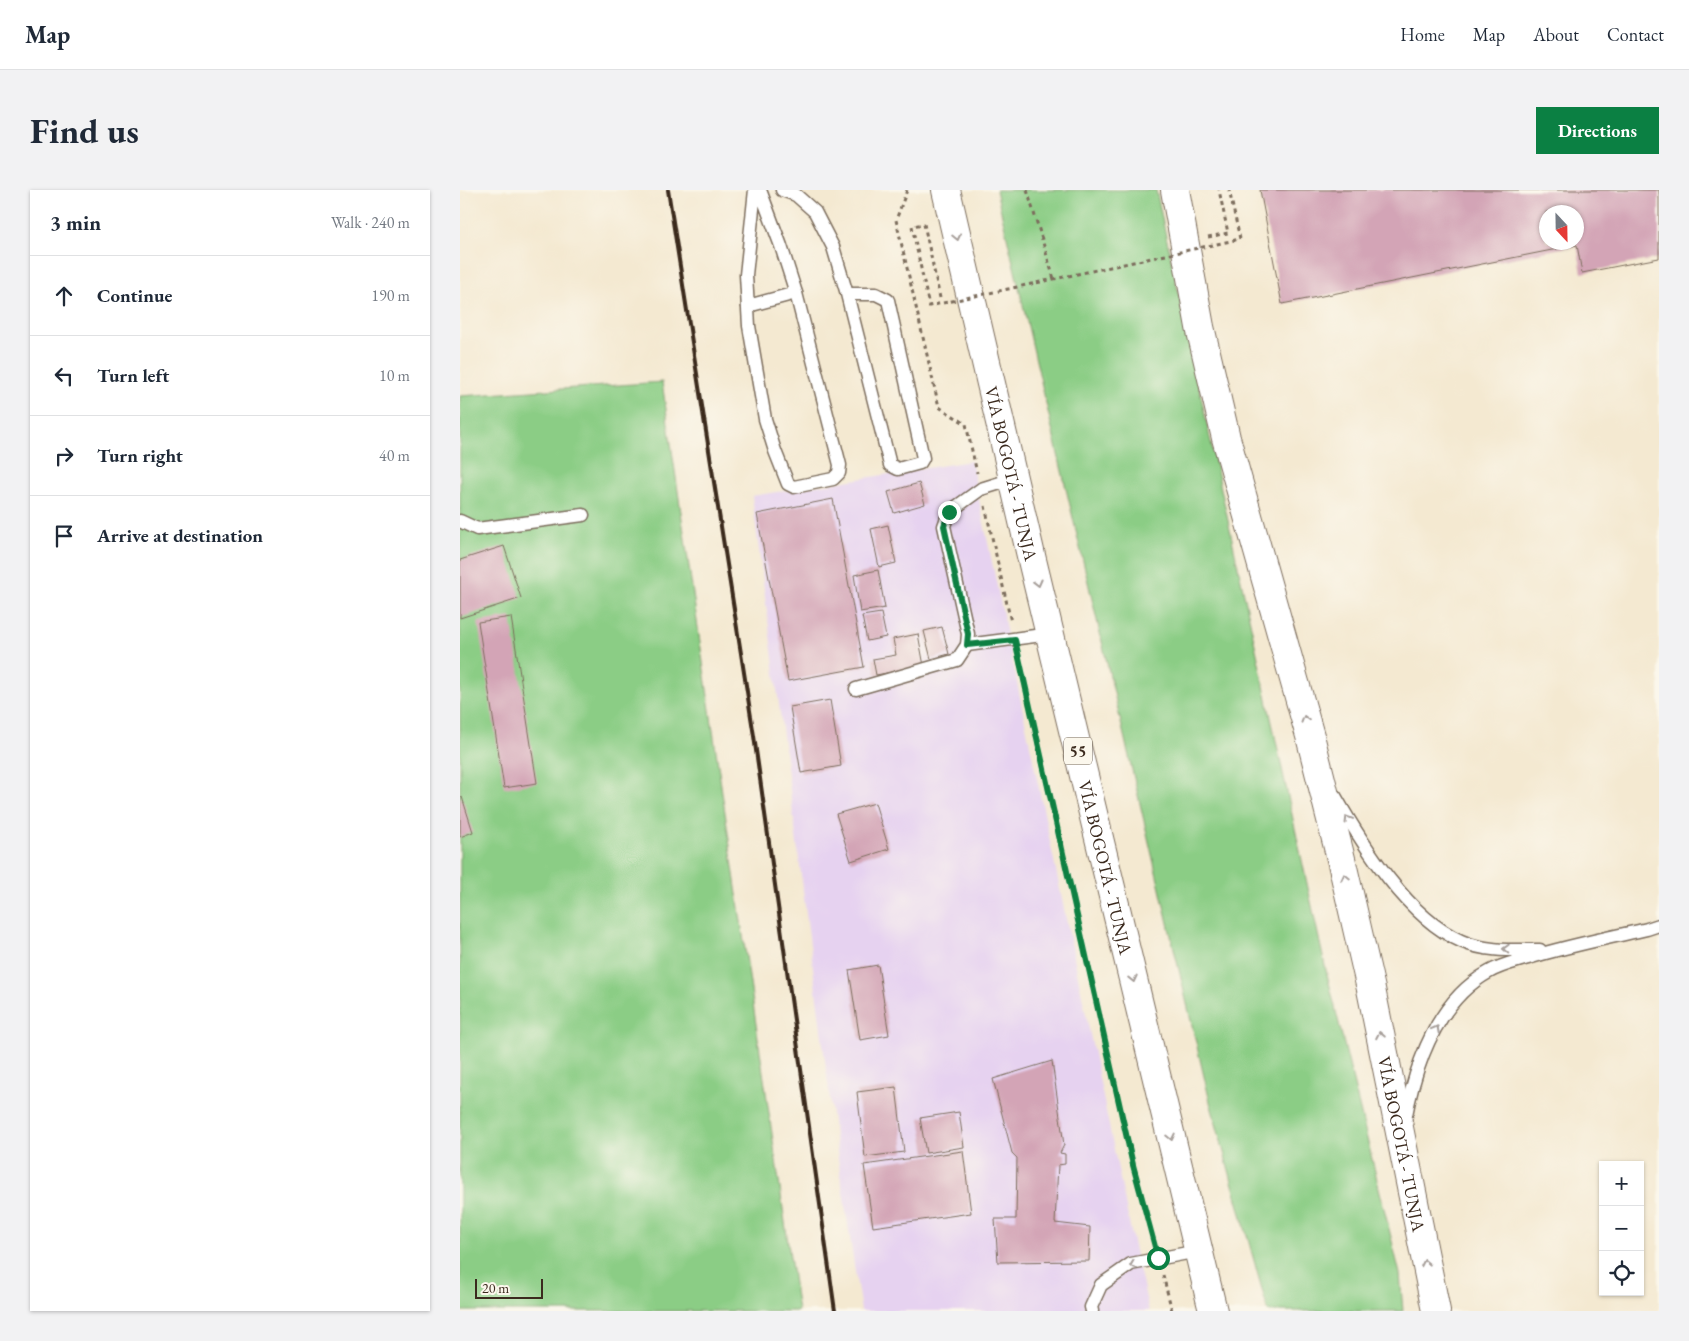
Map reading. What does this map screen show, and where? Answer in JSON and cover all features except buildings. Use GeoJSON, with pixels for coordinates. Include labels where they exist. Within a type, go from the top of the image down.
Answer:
{"type":"FeatureCollection","features":[{"type":"Feature","properties":{"kind":"highway","name":"VÍA BOGOTÁ - TUNJA"},"geometry":{"type":"LineString","coordinates":[[946,190],[1013,479],[1212,1311]]}},
{"type":"Feature","properties":{"kind":"highway","name":"VÍA BOGOTÁ - TUNJA"},"geometry":{"type":"LineString","coordinates":[[1175,190],[1200,327],[1226,438],[1318,768],[1371,989],[1436,1311]]}},
{"type":"Feature","properties":{"kind":"lane"},"geometry":{"type":"LineString","coordinates":[[755,190],[746,275],[748,326],[765,419],[774,451],[788,484],[794,487],[833,479],[839,473],[840,465],[796,293],[782,246],[760,190]]}},
{"type":"Feature","properties":{"kind":"lane"},"geometry":{"type":"LineString","coordinates":[[782,190],[796,195],[815,212],[833,247],[847,294],[890,466],[898,469],[920,464],[923,458],[888,300],[876,294],[847,294]]}},
{"type":"Feature","properties":{"kind":"lane"},"geometry":{"type":"LineString","coordinates":[[748,306],[796,293]]}},
{"type":"Feature","properties":{"kind":"lane"},"geometry":{"type":"LineString","coordinates":[[856,689],[957,660],[967,645],[968,634],[944,526],[949,512],[981,489],[1013,479]]}},
{"type":"Feature","properties":{"kind":"lane"},"geometry":{"type":"LineString","coordinates":[[460,521],[478,529],[583,515]]}},
{"type":"Feature","properties":{"kind":"lane"},"geometry":{"type":"LineString","coordinates":[[967,645],[1050,634]]}},
{"type":"Feature","properties":{"kind":"lane"},"geometry":{"type":"LineString","coordinates":[[1318,768],[1349,822],[1380,868],[1417,910],[1438,928],[1462,942],[1484,947],[1506,950],[1555,949]]}},
{"type":"Feature","properties":{"kind":"lane"},"geometry":{"type":"LineString","coordinates":[[1401,1142],[1410,1094],[1424,1052],[1444,1016],[1470,986],[1489,972],[1508,964],[1555,949],[1659,925]]}},
{"type":"Feature","properties":{"kind":"lane"},"geometry":{"type":"LineString","coordinates":[[1092,1311],[1091,1307],[1101,1286],[1131,1264],[1198,1251]]}},
{"type":"Feature","properties":{"kind":"path"},"geometry":{"type":"LineString","coordinates":[[906,190],[896,220],[938,407],[966,424],[1133,1165],[1172,1311]]}},
{"type":"Feature","properties":{"kind":"path"},"geometry":{"type":"LineString","coordinates":[[1027,190],[1054,279]]}},
{"type":"Feature","properties":{"kind":"path"},"geometry":{"type":"LineString","coordinates":[[1219,190],[1228,233]]}},
{"type":"Feature","properties":{"kind":"path"},"geometry":{"type":"LineString","coordinates":[[940,298],[924,224],[912,226],[929,306],[1240,239],[1229,190]]}},
{"type":"Feature","properties":{"kind":"shaded area"},"geometry":{"type":"Polygon","coordinates":[[[971,461],[1149,1311],[861,1311],[836,1145],[752,496],[971,461]]]}},
{"type":"Feature","properties":{"kind":"green space"},"geometry":{"type":"Polygon","coordinates":[[[996,190],[1156,190],[1325,966],[1400,1274],[1403,1311],[1268,1311],[1210,1102],[996,190]]]}},
{"type":"Feature","properties":{"kind":"green space"},"geometry":{"type":"Polygon","coordinates":[[[662,382],[798,1311],[460,1311],[460,396],[662,382]]]}},
{"type":"Feature","properties":{"kind":"railway"},"geometry":{"type":"LineString","coordinates":[[668,190],[754,736],[835,1311]]}},
{"type":"Feature","properties":{"kind":"route"},"geometry":{"type":"LineString","coordinates":[[949,512],[944,526],[968,634],[967,645],[1015,640],[1133,1165],[1158,1258]]}}]}
